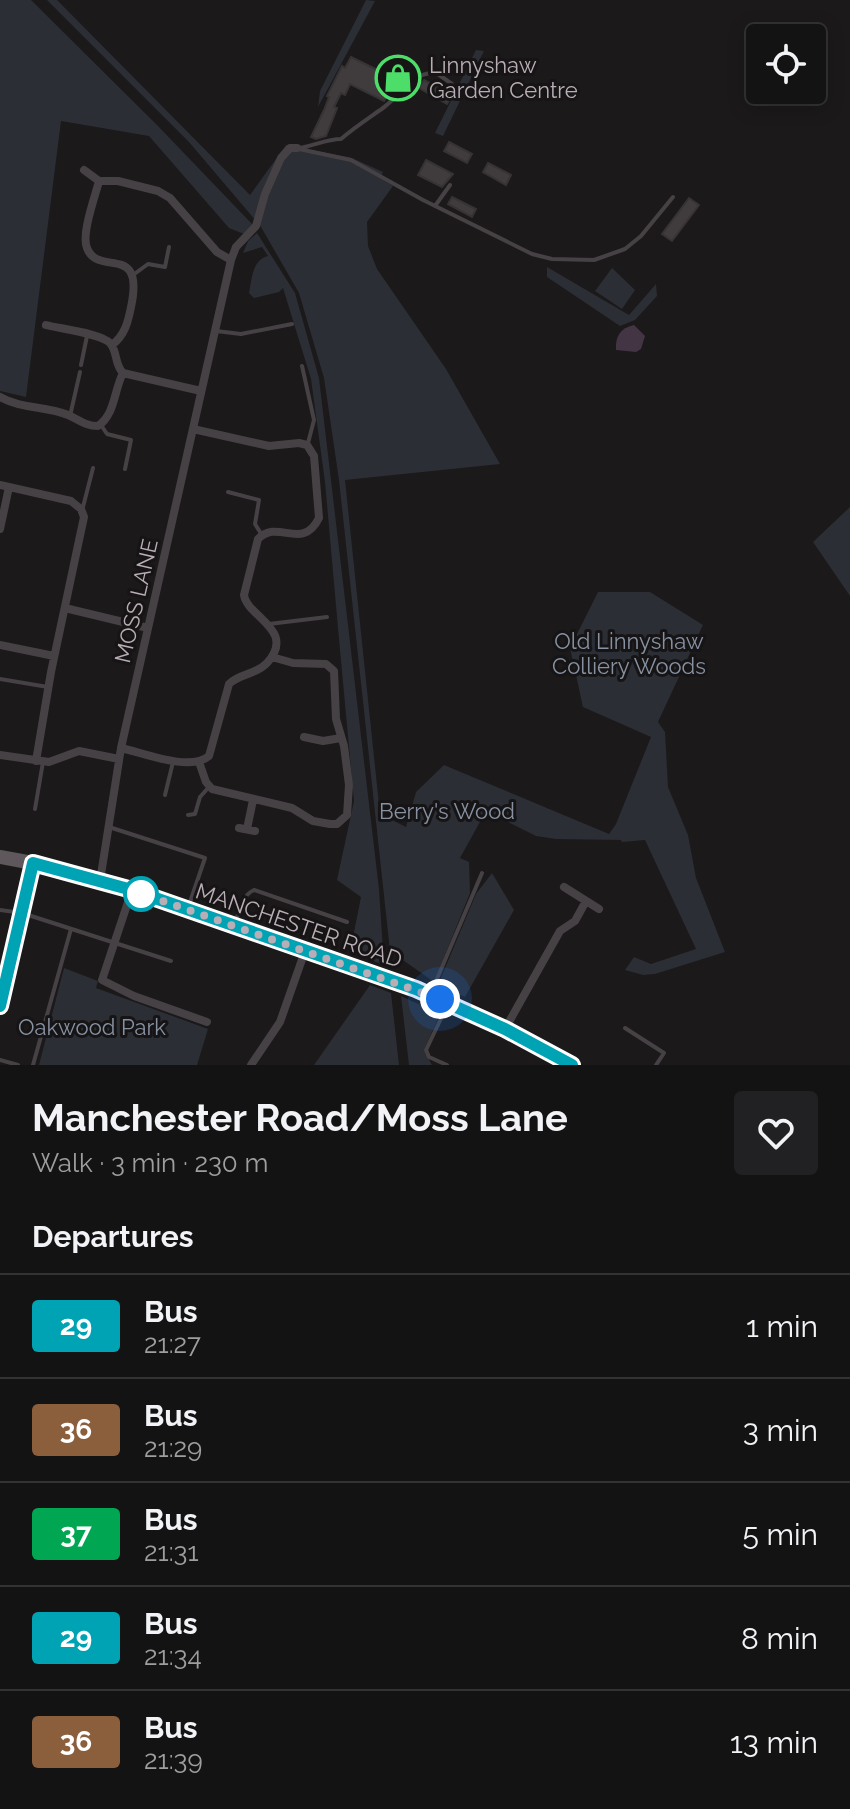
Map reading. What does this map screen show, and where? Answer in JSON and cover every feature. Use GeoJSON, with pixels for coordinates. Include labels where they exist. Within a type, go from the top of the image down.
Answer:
{"type":"FeatureCollection","features":[{"type":"Feature","properties":{"kind":"main road","name":"MANCHESTER ROAD"},"geometry":{"type":"LineString","coordinates":[[0,857],[132,890],[411,987],[505,1029],[571,1065]]}},
{"type":"Feature","properties":{"kind":"street","name":"MOSS LANE"},"geometry":{"type":"LineString","coordinates":[[100,881],[121,748],[231,260],[236,247],[256,226],[265,194],[281,158],[290,148],[297,148]]}},
{"type":"Feature","properties":{"kind":"street"},"geometry":{"type":"LineString","coordinates":[[84,170],[99,181],[118,181],[158,191],[170,198],[217,252],[231,260]]}},
{"type":"Feature","properties":{"kind":"street"},"geometry":{"type":"LineString","coordinates":[[99,181],[85,245],[97,259],[122,265],[133,275],[135,287],[124,332],[112,345]]}},
{"type":"Feature","properties":{"kind":"street"},"geometry":{"type":"LineString","coordinates":[[57,328],[59,317]]}},
{"type":"Feature","properties":{"kind":"street"},"geometry":{"type":"LineString","coordinates":[[46,325],[107,340],[123,373],[201,391]]}},
{"type":"Feature","properties":{"kind":"street"},"geometry":{"type":"LineString","coordinates":[[0,397],[70,416],[87,425],[101,424],[110,413],[123,373]]}},
{"type":"Feature","properties":{"kind":"street"},"geometry":{"type":"LineString","coordinates":[[121,748],[186,763],[199,762],[209,756],[229,684],[234,678],[256,672],[272,657],[274,638],[269,624],[245,603],[244,595],[256,545],[262,535],[273,531],[300,535],[310,531],[317,523],[321,510],[314,456],[307,445],[269,446],[193,429]]}},
{"type":"Feature","properties":{"kind":"street"},"geometry":{"type":"LineString","coordinates":[[0,529],[5,486],[71,501],[81,509],[84,524],[48,687],[39,761]]}},
{"type":"Feature","properties":{"kind":"street"},"geometry":{"type":"LineString","coordinates":[[65,608],[148,628]]}},
{"type":"Feature","properties":{"kind":"street"},"geometry":{"type":"LineString","coordinates":[[0,645],[54,656]]}},
{"type":"Feature","properties":{"kind":"street"},"geometry":{"type":"LineString","coordinates":[[199,762],[209,786],[223,793],[292,808],[313,821],[330,824],[343,821],[350,801],[336,719],[335,675],[331,667],[320,662],[286,662],[272,657]]}},
{"type":"Feature","properties":{"kind":"street"},"geometry":{"type":"LineString","coordinates":[[304,737],[323,741],[341,738]]}},
{"type":"Feature","properties":{"kind":"street"},"geometry":{"type":"LineString","coordinates":[[0,755],[39,761],[79,751],[119,759]]}},
{"type":"Feature","properties":{"kind":"street"},"geometry":{"type":"LineString","coordinates":[[247,829],[253,800]]}},
{"type":"Feature","properties":{"kind":"street"},"geometry":{"type":"LineString","coordinates":[[0,1005],[7,948],[22,913],[33,863]]}},
{"type":"Feature","properties":{"kind":"street"},"geometry":{"type":"LineString","coordinates":[[564,887],[599,909]]}},
{"type":"Feature","properties":{"kind":"street"},"geometry":{"type":"LineString","coordinates":[[132,890],[102,980],[134,996],[207,1022]]}},
{"type":"Feature","properties":{"kind":"street"},"geometry":{"type":"LineString","coordinates":[[505,1029],[560,931],[575,921],[586,901]]}},
{"type":"Feature","properties":{"kind":"street"},"geometry":{"type":"LineString","coordinates":[[251,1065],[280,1022],[305,951]]}},
{"type":"Feature","properties":{"kind":"lane"},"geometry":{"type":"LineString","coordinates":[[297,148],[316,145],[328,139],[341,139],[401,93],[404,85],[419,75],[435,72],[452,84]]}},
{"type":"Feature","properties":{"kind":"lane"},"geometry":{"type":"LineString","coordinates":[[297,148],[351,160],[532,254],[573,262],[594,260],[625,249],[641,236],[673,197]]}},
{"type":"Feature","properties":{"kind":"lane"},"geometry":{"type":"LineString","coordinates":[[435,206],[450,185]]}},
{"type":"Feature","properties":{"kind":"lane"},"geometry":{"type":"LineString","coordinates":[[133,275],[148,264],[165,267],[169,247]]}},
{"type":"Feature","properties":{"kind":"lane"},"geometry":{"type":"LineString","coordinates":[[216,331],[241,334],[292,324]]}},
{"type":"Feature","properties":{"kind":"lane"},"geometry":{"type":"LineString","coordinates":[[81,365],[88,335]]}},
{"type":"Feature","properties":{"kind":"lane"},"geometry":{"type":"LineString","coordinates":[[302,366],[314,420],[307,445]]}},
{"type":"Feature","properties":{"kind":"lane"},"geometry":{"type":"LineString","coordinates":[[70,416],[80,372]]}},
{"type":"Feature","properties":{"kind":"lane"},"geometry":{"type":"LineString","coordinates":[[101,424],[107,434],[131,440],[125,469]]}},
{"type":"Feature","properties":{"kind":"lane"},"geometry":{"type":"LineString","coordinates":[[81,509],[93,468]]}},
{"type":"Feature","properties":{"kind":"lane"},"geometry":{"type":"LineString","coordinates":[[228,492],[259,500],[255,524],[262,535]]}},
{"type":"Feature","properties":{"kind":"lane"},"geometry":{"type":"LineString","coordinates":[[269,624],[327,617]]}},
{"type":"Feature","properties":{"kind":"lane"},"geometry":{"type":"LineString","coordinates":[[0,679],[48,687]]}},
{"type":"Feature","properties":{"kind":"lane"},"geometry":{"type":"LineString","coordinates":[[165,795],[173,760]]}},
{"type":"Feature","properties":{"kind":"lane"},"geometry":{"type":"LineString","coordinates":[[35,809],[39,761]]}},
{"type":"Feature","properties":{"kind":"lane"},"geometry":{"type":"LineString","coordinates":[[188,815],[195,814],[200,797],[209,786]]}},
{"type":"Feature","properties":{"kind":"lane"},"geometry":{"type":"LineString","coordinates":[[109,827],[205,858],[187,910]]}},
{"type":"Feature","properties":{"kind":"lane"},"geometry":{"type":"LineString","coordinates":[[430,995],[482,873]]}},
{"type":"Feature","properties":{"kind":"lane"},"geometry":{"type":"LineString","coordinates":[[234,926],[240,907],[254,890],[347,922]]}},
{"type":"Feature","properties":{"kind":"lane"},"geometry":{"type":"LineString","coordinates":[[0,910],[22,913],[171,961]]}},
{"type":"Feature","properties":{"kind":"lane"},"geometry":{"type":"LineString","coordinates":[[33,1065],[71,929]]}},
{"type":"Feature","properties":{"kind":"lane"},"geometry":{"type":"LineString","coordinates":[[447,1065],[429,1057],[426,1050],[448,1002]]}},
{"type":"Feature","properties":{"kind":"lane"},"geometry":{"type":"LineString","coordinates":[[625,1028],[664,1053],[656,1065]]}},
{"type":"Feature","properties":{"kind":"lane"},"geometry":{"type":"LineString","coordinates":[[0,1060],[18,1065]]}},
{"type":"Feature","properties":{"kind":"green space"},"geometry":{"type":"Polygon","coordinates":[[[0,0],[31,0],[253,225],[244,234],[229,228],[149,136],[61,121],[26,397],[0,391],[0,0]]]}},
{"type":"Feature","properties":{"kind":"green space"},"geometry":{"type":"Polygon","coordinates":[[[47,0],[57,0],[250,195],[286,145],[352,158],[383,172],[380,178],[393,186],[367,222],[368,246],[377,269],[446,369],[500,464],[345,480],[380,814],[406,827],[416,792],[444,765],[609,834],[616,824],[651,737],[583,707],[570,648],[598,592],[650,592],[703,625],[658,722],[665,732],[668,787],[688,835],[696,878],[725,952],[655,974],[643,975],[625,970],[634,957],[651,964],[696,949],[645,840],[622,842],[536,836],[486,811],[460,858],[469,862],[470,893],[434,982],[390,951],[339,480],[324,378],[299,293],[261,227],[189,142],[47,0]]]}},
{"type":"Feature","properties":{"kind":"green space"},"geometry":{"type":"Polygon","coordinates":[[[366,0],[375,1],[318,107],[320,91],[366,0]]]}},
{"type":"Feature","properties":{"kind":"green space"},"geometry":{"type":"Polygon","coordinates":[[[476,50],[484,51],[443,136],[435,133],[476,50]]]}},
{"type":"Feature","properties":{"kind":"green space"},"geometry":{"type":"Polygon","coordinates":[[[257,233],[295,293],[319,378],[379,889],[384,965],[350,952],[361,897],[337,880],[354,801],[325,482],[311,379],[283,288],[279,292],[254,298],[249,293],[256,266],[268,256],[262,247],[243,253],[248,241],[257,233]]]}},
{"type":"Feature","properties":{"kind":"green space"},"geometry":{"type":"Polygon","coordinates":[[[547,267],[629,315],[656,284],[657,296],[635,320],[620,326],[547,277],[547,267]]]}},
{"type":"Feature","properties":{"kind":"green space"},"geometry":{"type":"Polygon","coordinates":[[[612,268],[635,290],[622,309],[595,291],[612,268]]]}},
{"type":"Feature","properties":{"kind":"green space"},"geometry":{"type":"Polygon","coordinates":[[[850,507],[850,596],[813,542],[850,507]]]}},
{"type":"Feature","properties":{"kind":"green space"},"geometry":{"type":"Polygon","coordinates":[[[492,873],[514,910],[465,997],[438,985],[476,894],[492,873]]]}},
{"type":"Feature","properties":{"kind":"green space","name":"Oakwood Park"},"geometry":{"type":"Polygon","coordinates":[[[64,968],[98,981],[96,988],[208,1029],[197,1065],[39,1065],[64,968]]]}},
{"type":"Feature","properties":{"kind":"green space"},"geometry":{"type":"Polygon","coordinates":[[[370,985],[391,993],[399,1065],[314,1065],[370,985]]]}},
{"type":"Feature","properties":{"kind":"green space"},"geometry":{"type":"Polygon","coordinates":[[[401,996],[440,1014],[424,1050],[432,1065],[409,1065],[401,996]]]}},
{"type":"Feature","properties":{"kind":"shaded area"},"geometry":{"type":"Polygon","coordinates":[[[634,325],[645,336],[641,349],[636,352],[616,350],[619,334],[634,325]]]}},
{"type":"Feature","properties":{"kind":"building"},"geometry":{"type":"Polygon","coordinates":[[[351,57],[396,79],[384,101],[350,84],[334,107],[337,108],[326,136],[311,137],[342,66],[345,68],[351,57]]]}},
{"type":"Feature","properties":{"kind":"building"},"geometry":{"type":"Polygon","coordinates":[[[424,80],[452,95],[447,104],[419,88],[424,80]]]}},
{"type":"Feature","properties":{"kind":"building"},"geometry":{"type":"Polygon","coordinates":[[[449,142],[472,154],[467,163],[444,151],[449,142]]]}},
{"type":"Feature","properties":{"kind":"building"},"geometry":{"type":"Polygon","coordinates":[[[426,160],[453,174],[442,187],[418,175],[426,160]]]}},
{"type":"Feature","properties":{"kind":"building"},"geometry":{"type":"Polygon","coordinates":[[[488,163],[511,175],[506,185],[483,172],[488,163]]]}},
{"type":"Feature","properties":{"kind":"building"},"geometry":{"type":"Polygon","coordinates":[[[452,197],[476,209],[472,217],[448,204],[452,197]]]}},
{"type":"Feature","properties":{"kind":"building"},"geometry":{"type":"Polygon","coordinates":[[[689,198],[699,205],[672,241],[662,234],[689,198]]]}},
{"type":"Feature","properties":{"kind":"bus line","name":"29"},"geometry":{"type":"LineString","coordinates":[[0,1006],[33,863],[132,890],[416,989],[505,1029],[572,1065]]}},
{"type":"Feature","properties":{"kind":"place","name":"Linnyshaw Garden Centre"},"geometry":{"type":"Point","coordinates":[398,78]}},
{"type":"Feature","properties":{"kind":"route"},"geometry":{"type":"LineString","coordinates":[[141,894],[132,890],[440,999]]}},
{"type":"Feature","properties":{"kind":"park label","name":"Old Linnyshaw Colliery Woods"},"geometry":{"type":"Point","coordinates":[629,654]}},
{"type":"Feature","properties":{"kind":"park label","name":"Berry's Wood"},"geometry":{"type":"Point","coordinates":[447,811]}}]}
